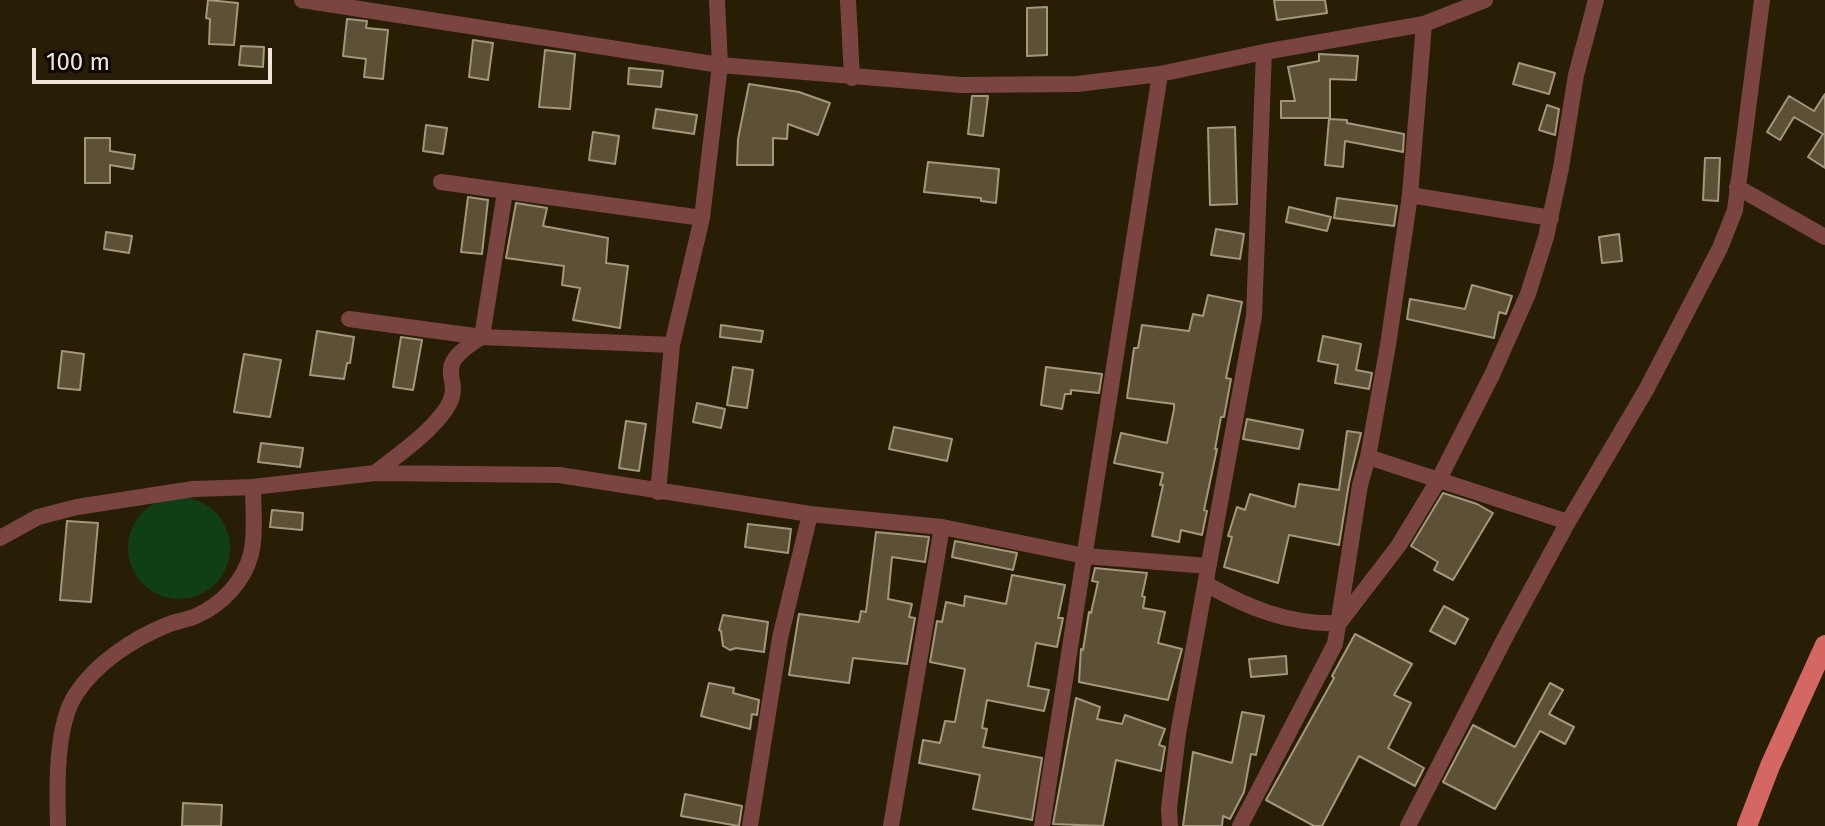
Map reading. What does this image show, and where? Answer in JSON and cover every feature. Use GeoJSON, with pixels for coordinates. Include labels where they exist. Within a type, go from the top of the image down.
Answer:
{"type":"FeatureCollection","features":[{"type":"Feature","properties":{"kind":"main road"},"geometry":{"type":"LineString","coordinates":[[1747,826],[1770,766],[1825,645]]}},
{"type":"Feature","properties":{"kind":"street"},"geometry":{"type":"LineString","coordinates":[[658,492],[672,345],[702,218],[720,65],[717,0]]}},
{"type":"Feature","properties":{"kind":"street"},"geometry":{"type":"LineString","coordinates":[[848,0],[852,78]]}},
{"type":"Feature","properties":{"kind":"street"},"geometry":{"type":"LineString","coordinates":[[310,1],[720,65],[961,85],[1077,84],[1160,74],[1424,24],[1485,0]]}},
{"type":"Feature","properties":{"kind":"street"},"geometry":{"type":"LineString","coordinates":[[1339,623],[1399,545],[1439,479],[1492,375],[1528,294],[1551,218],[1576,75],[1596,0]]}},
{"type":"Feature","properties":{"kind":"street"},"geometry":{"type":"LineString","coordinates":[[1408,826],[1568,522],[1646,390],[1720,248],[1735,210],[1762,0]]}},
{"type":"Feature","properties":{"kind":"street"},"geometry":{"type":"LineString","coordinates":[[1240,826],[1335,644],[1410,195],[1424,24]]}},
{"type":"Feature","properties":{"kind":"street"},"geometry":{"type":"LineString","coordinates":[[1170,826],[1169,808],[1178,734],[1254,316],[1264,52]]}},
{"type":"Feature","properties":{"kind":"street"},"geometry":{"type":"LineString","coordinates":[[1042,826],[1160,74]]}},
{"type":"Feature","properties":{"kind":"street"},"geometry":{"type":"LineString","coordinates":[[441,182],[702,218]]}},
{"type":"Feature","properties":{"kind":"street"},"geometry":{"type":"LineString","coordinates":[[1737,187],[1825,237]]}},
{"type":"Feature","properties":{"kind":"street"},"geometry":{"type":"LineString","coordinates":[[375,473],[421,436],[446,409],[452,392],[450,367],[453,358],[482,337],[505,192]]}},
{"type":"Feature","properties":{"kind":"street"},"geometry":{"type":"LineString","coordinates":[[1410,195],[1551,218]]}},
{"type":"Feature","properties":{"kind":"street"},"geometry":{"type":"LineString","coordinates":[[349,319],[482,337],[672,345]]}},
{"type":"Feature","properties":{"kind":"street"},"geometry":{"type":"LineString","coordinates":[[1368,457],[1568,522]]}},
{"type":"Feature","properties":{"kind":"street"},"geometry":{"type":"LineString","coordinates":[[0,538],[38,517],[77,507],[193,489],[253,487],[375,473],[559,475],[810,514],[942,527],[1085,556],[1208,566]]}},
{"type":"Feature","properties":{"kind":"street"},"geometry":{"type":"LineString","coordinates":[[58,826],[61,739],[74,696],[100,666],[140,638],[197,615],[229,595],[251,554],[253,487]]}},
{"type":"Feature","properties":{"kind":"street"},"geometry":{"type":"LineString","coordinates":[[750,826],[780,638],[810,514]]}},
{"type":"Feature","properties":{"kind":"street"},"geometry":{"type":"LineString","coordinates":[[891,826],[942,527]]}},
{"type":"Feature","properties":{"kind":"street"},"geometry":{"type":"LineString","coordinates":[[1206,584],[1242,605],[1281,617],[1311,624],[1339,623]]}},
{"type":"Feature","properties":{"kind":"green space"},"geometry":{"type":"Polygon","coordinates":[[[179,497],[199,501],[215,512],[226,528],[230,548],[226,568],[215,584],[199,595],[179,599],[159,595],[143,584],[132,568],[128,548],[132,528],[143,512],[159,501],[179,497]]]}},
{"type":"Feature","properties":{"kind":"building"},"geometry":{"type":"Polygon","coordinates":[[[208,0],[238,3],[234,45],[209,44],[210,19],[206,18],[208,0]]]}},
{"type":"Feature","properties":{"kind":"building"},"geometry":{"type":"Polygon","coordinates":[[[1274,0],[1325,0],[1327,13],[1277,20],[1274,0]]]}},
{"type":"Feature","properties":{"kind":"building"},"geometry":{"type":"Polygon","coordinates":[[[1047,7],[1047,55],[1027,56],[1027,8],[1047,7]]]}},
{"type":"Feature","properties":{"kind":"building"},"geometry":{"type":"Polygon","coordinates":[[[347,19],[367,21],[366,28],[388,30],[383,79],[364,77],[366,59],[343,56],[347,19]]]}},
{"type":"Feature","properties":{"kind":"building"},"geometry":{"type":"Polygon","coordinates":[[[473,40],[493,43],[488,80],[469,77],[473,40]]]}},
{"type":"Feature","properties":{"kind":"building"},"geometry":{"type":"Polygon","coordinates":[[[241,46],[264,47],[263,67],[239,65],[241,46]]]}},
{"type":"Feature","properties":{"kind":"building"},"geometry":{"type":"Polygon","coordinates":[[[545,50],[575,54],[570,109],[539,107],[545,50]]]}},
{"type":"Feature","properties":{"kind":"building"},"geometry":{"type":"Polygon","coordinates":[[[1319,54],[1358,56],[1356,80],[1330,79],[1330,118],[1281,118],[1281,101],[1295,101],[1288,67],[1319,61],[1319,54]]]}},
{"type":"Feature","properties":{"kind":"building"},"geometry":{"type":"Polygon","coordinates":[[[1519,63],[1555,73],[1549,94],[1513,84],[1519,63]]]}},
{"type":"Feature","properties":{"kind":"building"},"geometry":{"type":"Polygon","coordinates":[[[629,68],[663,71],[661,87],[628,84],[629,68]]]}},
{"type":"Feature","properties":{"kind":"building"},"geometry":{"type":"Polygon","coordinates":[[[749,84],[799,92],[830,103],[818,135],[788,124],[787,139],[773,138],[773,165],[737,165],[738,139],[749,84]]]}},
{"type":"Feature","properties":{"kind":"building"},"geometry":{"type":"Polygon","coordinates":[[[1825,94],[1825,168],[1808,157],[1823,134],[1794,117],[1780,140],[1767,132],[1789,96],[1814,111],[1825,94]]]}},
{"type":"Feature","properties":{"kind":"building"},"geometry":{"type":"Polygon","coordinates":[[[972,96],[988,96],[983,136],[968,134],[972,96]]]}},
{"type":"Feature","properties":{"kind":"building"},"geometry":{"type":"Polygon","coordinates":[[[1547,105],[1559,109],[1555,135],[1539,130],[1547,105]]]}},
{"type":"Feature","properties":{"kind":"building"},"geometry":{"type":"Polygon","coordinates":[[[656,109],[697,115],[694,134],[653,128],[656,109]]]}},
{"type":"Feature","properties":{"kind":"building"},"geometry":{"type":"Polygon","coordinates":[[[1329,119],[1347,120],[1347,123],[1404,134],[1403,152],[1345,141],[1343,167],[1325,165],[1329,119]]]}},
{"type":"Feature","properties":{"kind":"building"},"geometry":{"type":"Polygon","coordinates":[[[426,125],[447,128],[443,154],[423,151],[426,125]]]}},
{"type":"Feature","properties":{"kind":"building"},"geometry":{"type":"Polygon","coordinates":[[[1235,127],[1237,204],[1210,205],[1208,128],[1235,127]]]}},
{"type":"Feature","properties":{"kind":"building"},"geometry":{"type":"Polygon","coordinates":[[[593,132],[619,136],[615,164],[589,160],[593,132]]]}},
{"type":"Feature","properties":{"kind":"building"},"geometry":{"type":"Polygon","coordinates":[[[85,138],[110,138],[110,151],[135,155],[133,169],[110,165],[110,183],[85,183],[85,138]]]}},
{"type":"Feature","properties":{"kind":"building"},"geometry":{"type":"Polygon","coordinates":[[[1705,158],[1720,158],[1718,201],[1703,200],[1705,158]]]}},
{"type":"Feature","properties":{"kind":"building"},"geometry":{"type":"Polygon","coordinates":[[[928,162],[999,169],[996,203],[981,201],[981,198],[924,192],[928,162]]]}},
{"type":"Feature","properties":{"kind":"building"},"geometry":{"type":"Polygon","coordinates":[[[468,197],[488,200],[482,254],[461,252],[468,197]]]}},
{"type":"Feature","properties":{"kind":"building"},"geometry":{"type":"Polygon","coordinates":[[[1337,198],[1397,206],[1394,226],[1334,218],[1337,198]]]}},
{"type":"Feature","properties":{"kind":"building"},"geometry":{"type":"Polygon","coordinates":[[[516,203],[547,208],[543,226],[608,238],[606,263],[628,266],[620,328],[573,320],[580,288],[562,285],[564,266],[506,258],[516,203]]]}},
{"type":"Feature","properties":{"kind":"building"},"geometry":{"type":"Polygon","coordinates":[[[1289,207],[1331,217],[1327,231],[1286,222],[1289,207]]]}},
{"type":"Feature","properties":{"kind":"building"},"geometry":{"type":"Polygon","coordinates":[[[1216,229],[1244,234],[1240,259],[1211,255],[1216,229]]]}},
{"type":"Feature","properties":{"kind":"building"},"geometry":{"type":"Polygon","coordinates":[[[106,232],[132,236],[129,253],[104,249],[106,232]]]}},
{"type":"Feature","properties":{"kind":"building"},"geometry":{"type":"Polygon","coordinates":[[[1619,234],[1622,261],[1602,263],[1599,237],[1619,234]]]}},
{"type":"Feature","properties":{"kind":"building"},"geometry":{"type":"Polygon","coordinates":[[[1472,285],[1512,296],[1506,314],[1499,312],[1494,338],[1407,319],[1410,299],[1465,309],[1472,285]]]}},
{"type":"Feature","properties":{"kind":"building"},"geometry":{"type":"Polygon","coordinates":[[[1208,295],[1242,302],[1226,378],[1231,379],[1215,449],[1202,535],[1181,530],[1179,542],[1152,536],[1163,473],[1114,463],[1121,433],[1167,443],[1174,409],[1174,404],[1127,398],[1134,348],[1138,348],[1142,325],[1189,331],[1193,314],[1203,316],[1208,295]]]}},
{"type":"Feature","properties":{"kind":"building"},"geometry":{"type":"Polygon","coordinates":[[[721,325],[763,331],[761,342],[720,337],[721,325]]]}},
{"type":"Feature","properties":{"kind":"building"},"geometry":{"type":"Polygon","coordinates":[[[317,331],[354,337],[344,379],[310,375],[317,331]]]}},
{"type":"Feature","properties":{"kind":"building"},"geometry":{"type":"Polygon","coordinates":[[[1323,336],[1361,344],[1356,370],[1372,373],[1369,389],[1335,383],[1338,365],[1318,361],[1323,336]]]}},
{"type":"Feature","properties":{"kind":"building"},"geometry":{"type":"Polygon","coordinates":[[[401,337],[422,340],[413,390],[393,387],[401,337]]]}},
{"type":"Feature","properties":{"kind":"building"},"geometry":{"type":"Polygon","coordinates":[[[62,351],[84,354],[80,390],[58,388],[62,351]]]}},
{"type":"Feature","properties":{"kind":"building"},"geometry":{"type":"Polygon","coordinates":[[[244,354],[281,360],[270,417],[234,412],[244,354]]]}},
{"type":"Feature","properties":{"kind":"building"},"geometry":{"type":"Polygon","coordinates":[[[733,367],[753,370],[747,408],[727,405],[733,367]]]}},
{"type":"Feature","properties":{"kind":"building"},"geometry":{"type":"Polygon","coordinates":[[[1046,367],[1102,374],[1099,393],[1071,390],[1071,394],[1065,394],[1062,409],[1041,405],[1046,367]]]}},
{"type":"Feature","properties":{"kind":"building"},"geometry":{"type":"Polygon","coordinates":[[[697,403],[725,409],[721,428],[693,422],[697,403]]]}},
{"type":"Feature","properties":{"kind":"building"},"geometry":{"type":"Polygon","coordinates":[[[1247,419],[1303,430],[1299,449],[1243,439],[1247,419]]]}},
{"type":"Feature","properties":{"kind":"building"},"geometry":{"type":"Polygon","coordinates":[[[626,421],[646,424],[639,471],[619,468],[626,421]]]}},
{"type":"Feature","properties":{"kind":"building"},"geometry":{"type":"Polygon","coordinates":[[[894,427],[952,439],[947,461],[889,449],[894,427]]]}},
{"type":"Feature","properties":{"kind":"building"},"geometry":{"type":"Polygon","coordinates":[[[1347,431],[1361,433],[1339,545],[1289,535],[1278,583],[1224,567],[1232,537],[1228,536],[1237,507],[1245,510],[1250,494],[1295,507],[1299,484],[1339,490],[1347,431]]]}},
{"type":"Feature","properties":{"kind":"building"},"geometry":{"type":"Polygon","coordinates":[[[261,443],[303,448],[300,467],[258,462],[261,443]]]}},
{"type":"Feature","properties":{"kind":"building"},"geometry":{"type":"Polygon","coordinates":[[[1443,493],[1477,504],[1493,513],[1453,580],[1434,570],[1438,562],[1411,546],[1443,493]]]}},
{"type":"Feature","properties":{"kind":"building"},"geometry":{"type":"Polygon","coordinates":[[[272,510],[303,513],[302,530],[270,527],[272,510]]]}},
{"type":"Feature","properties":{"kind":"building"},"geometry":{"type":"Polygon","coordinates":[[[67,521],[98,523],[91,602],[60,600],[67,521]]]}},
{"type":"Feature","properties":{"kind":"building"},"geometry":{"type":"Polygon","coordinates":[[[748,524],[791,529],[788,553],[745,547],[748,524]]]}},
{"type":"Feature","properties":{"kind":"building"},"geometry":{"type":"Polygon","coordinates":[[[876,532],[929,537],[925,562],[892,557],[888,599],[912,604],[909,617],[915,618],[907,664],[853,658],[849,683],[789,675],[799,614],[859,622],[861,611],[866,612],[876,532]]]}},
{"type":"Feature","properties":{"kind":"building"},"geometry":{"type":"Polygon","coordinates":[[[955,541],[1017,553],[1013,570],[952,557],[955,541]]]}},
{"type":"Feature","properties":{"kind":"building"},"geometry":{"type":"Polygon","coordinates":[[[1095,568],[1147,573],[1143,608],[1165,612],[1158,643],[1182,649],[1168,700],[1079,682],[1081,649],[1098,582],[1092,581],[1095,568]]]}},
{"type":"Feature","properties":{"kind":"building"},"geometry":{"type":"Polygon","coordinates":[[[1012,575],[1065,585],[1058,618],[1063,618],[1057,647],[1036,643],[1028,686],[1049,690],[1044,711],[987,700],[982,728],[987,729],[983,747],[1042,758],[1032,820],[973,809],[980,775],[919,763],[923,740],[940,743],[945,721],[955,722],[965,669],[930,662],[937,621],[942,622],[946,602],[964,606],[965,596],[1006,604],[1012,575]]]}},
{"type":"Feature","properties":{"kind":"building"},"geometry":{"type":"Polygon","coordinates":[[[1444,606],[1468,619],[1455,644],[1430,631],[1444,606]]]}},
{"type":"Feature","properties":{"kind":"building"},"geometry":{"type":"Polygon","coordinates":[[[723,615],[768,622],[764,652],[730,650],[723,646],[719,630],[723,615]]]}},
{"type":"Feature","properties":{"kind":"building"},"geometry":{"type":"Polygon","coordinates":[[[1355,634],[1412,664],[1394,695],[1411,703],[1388,748],[1424,768],[1415,786],[1359,756],[1322,826],[1314,826],[1266,800],[1355,634]]]}},
{"type":"Feature","properties":{"kind":"building"},"geometry":{"type":"Polygon","coordinates":[[[1286,656],[1287,674],[1251,677],[1249,659],[1286,656]]]}},
{"type":"Feature","properties":{"kind":"building"},"geometry":{"type":"Polygon","coordinates":[[[709,683],[734,688],[733,693],[759,700],[757,715],[752,714],[750,729],[701,716],[709,683]]]}},
{"type":"Feature","properties":{"kind":"building"},"geometry":{"type":"Polygon","coordinates":[[[1550,683],[1563,690],[1549,714],[1574,727],[1565,744],[1540,731],[1495,809],[1443,782],[1473,725],[1515,747],[1550,683]]]}},
{"type":"Feature","properties":{"kind":"building"},"geometry":{"type":"Polygon","coordinates":[[[1076,698],[1100,707],[1097,719],[1122,724],[1125,715],[1165,729],[1159,745],[1165,747],[1161,771],[1116,760],[1103,826],[1053,824],[1076,698]]]}},
{"type":"Feature","properties":{"kind":"building"},"geometry":{"type":"Polygon","coordinates":[[[1242,712],[1264,716],[1256,755],[1251,754],[1244,792],[1230,819],[1223,816],[1222,826],[1183,826],[1193,752],[1232,763],[1242,712]]]}},
{"type":"Feature","properties":{"kind":"building"},"geometry":{"type":"Polygon","coordinates":[[[685,794],[742,806],[739,826],[681,816],[685,794]]]}},
{"type":"Feature","properties":{"kind":"building"},"geometry":{"type":"Polygon","coordinates":[[[183,803],[222,805],[221,826],[182,826],[183,803]]]}}]}
